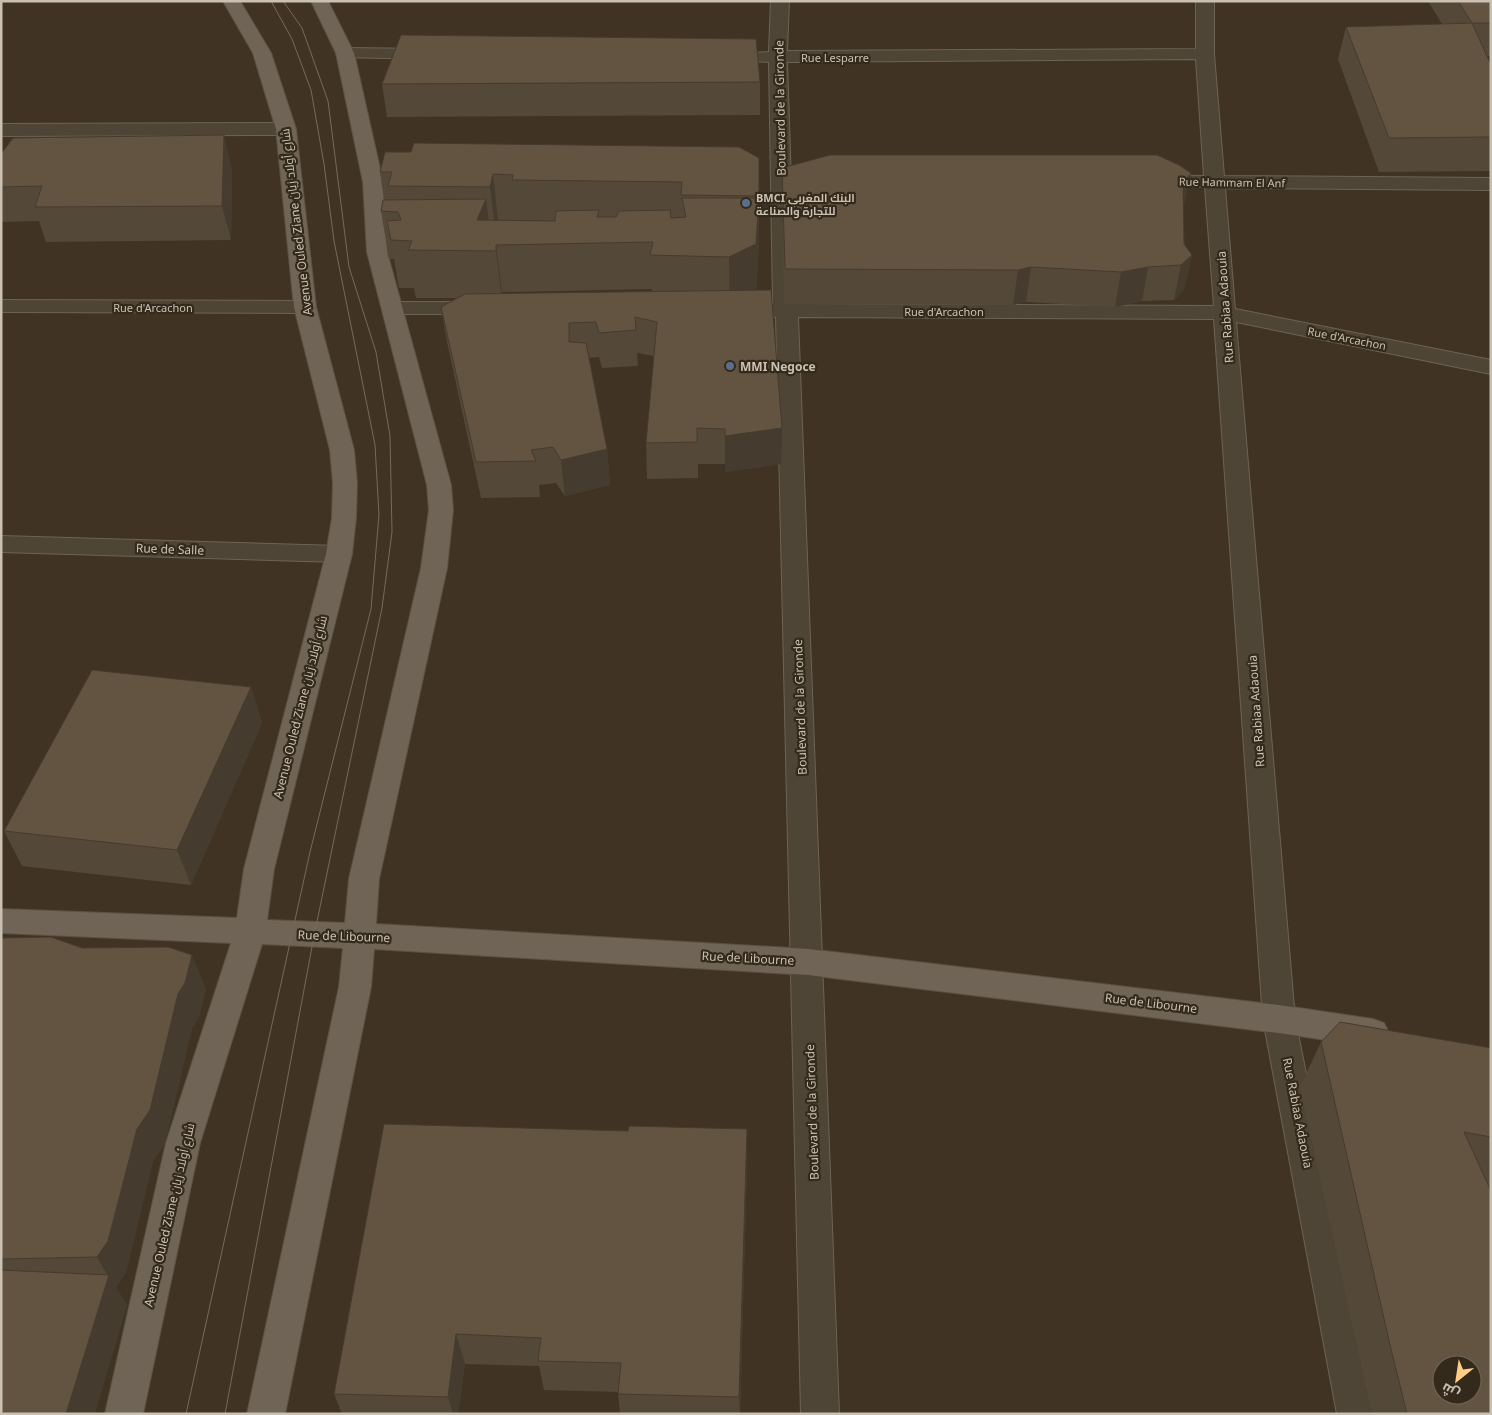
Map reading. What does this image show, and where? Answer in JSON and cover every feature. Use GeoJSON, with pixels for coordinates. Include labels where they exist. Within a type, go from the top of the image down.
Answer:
{"type":"FeatureCollection","features":[{"type":"Feature","properties":{"kind":"main road","name":"Avenue Ouled Ziane شارع أولاد زيان"},"geometry":{"type":"LineString","coordinates":[[124,1414],[183,1143],[250,933],[259,870],[339,554],[344,509],[345,483],[342,450],[305,308],[286,129],[262,53],[231,1]]}},
{"type":"Feature","properties":{"kind":"main road"},"geometry":{"type":"LineString","coordinates":[[266,1414],[355,987],[364,879],[434,568],[441,510],[439,485],[377,252],[383,182],[345,53],[319,1]]}},
{"type":"Feature","properties":{"kind":"main road","name":"Rue de Libourne"},"geometry":{"type":"LineString","coordinates":[[1,921],[250,933],[360,936],[808,962],[1279,1019],[1404,1037]]}},
{"type":"Feature","properties":{"kind":"street","name":"Boulevard de la Gironde"},"geometry":{"type":"LineString","coordinates":[[780,1],[778,58],[780,178],[784,304],[787,310],[808,962],[820,1414]]}},
{"type":"Feature","properties":{"kind":"street","name":"Rue Rabiaa Adaouia"},"geometry":{"type":"LineString","coordinates":[[1206,1],[1205,54],[1279,1019],[1356,1414]]}},
{"type":"Feature","properties":{"kind":"street"},"geometry":{"type":"LineString","coordinates":[[345,53],[443,54]]}},
{"type":"Feature","properties":{"kind":"street","name":"Rue Lesparre"},"geometry":{"type":"LineString","coordinates":[[738,57],[1205,54]]}},
{"type":"Feature","properties":{"kind":"street"},"geometry":{"type":"LineString","coordinates":[[1,130],[286,129]]}},
{"type":"Feature","properties":{"kind":"street","name":"Rue Hammam El Anf"},"geometry":{"type":"LineString","coordinates":[[1136,181],[1491,184]]}},
{"type":"Feature","properties":{"kind":"street","name":"Rue d'Arcachon"},"geometry":{"type":"LineString","coordinates":[[1,306],[305,308]]}},
{"type":"Feature","properties":{"kind":"street"},"geometry":{"type":"LineString","coordinates":[[393,308],[501,308]]}},
{"type":"Feature","properties":{"kind":"street","name":"Rue d'Arcachon"},"geometry":{"type":"LineString","coordinates":[[748,310],[1226,314],[1491,367]]}},
{"type":"Feature","properties":{"kind":"street","name":"Rue de Salle"},"geometry":{"type":"LineString","coordinates":[[1,544],[339,554]]}},
{"type":"Feature","properties":{"kind":"building"},"geometry":{"type":"Polygon","coordinates":[[[1458,1],[1491,1],[1491,23],[1472,23],[1458,1]]]}},
{"type":"Feature","properties":{"kind":"building"},"geometry":{"type":"Polygon","coordinates":[[[1472,23],[1491,65],[1491,137],[1389,138],[1346,27],[1472,23]]]}},
{"type":"Feature","properties":{"kind":"building"},"geometry":{"type":"Polygon","coordinates":[[[401,35],[756,39],[760,82],[382,84],[401,35]]]}},
{"type":"Feature","properties":{"kind":"building"},"geometry":{"type":"Polygon","coordinates":[[[224,135],[222,206],[35,207],[42,186],[1,187],[1,154],[13,138],[224,135]]]}},
{"type":"Feature","properties":{"kind":"building"},"geometry":{"type":"Polygon","coordinates":[[[414,143],[739,147],[759,158],[759,196],[681,195],[682,182],[512,180],[513,175],[493,174],[490,187],[388,186],[392,172],[380,172],[385,152],[411,152],[414,143]]]}},
{"type":"Feature","properties":{"kind":"building"},"geometry":{"type":"Polygon","coordinates":[[[830,155],[1157,155],[1191,173],[1183,184],[1184,244],[1192,255],[1181,265],[1148,267],[1121,272],[1031,267],[1018,270],[785,269],[782,168],[830,155]]]}},
{"type":"Feature","properties":{"kind":"building"},"geometry":{"type":"Polygon","coordinates":[[[682,198],[759,198],[756,244],[729,257],[650,255],[653,242],[496,245],[496,251],[408,250],[412,241],[391,240],[387,221],[401,220],[398,212],[381,211],[383,200],[486,199],[477,220],[555,221],[556,211],[599,210],[597,217],[616,217],[619,211],[670,210],[671,218],[686,217],[682,198]]]}},
{"type":"Feature","properties":{"kind":"building"},"geometry":{"type":"Polygon","coordinates":[[[771,290],[782,428],[725,436],[725,429],[697,428],[697,442],[646,443],[657,322],[635,317],[636,330],[599,333],[596,322],[569,323],[569,342],[586,343],[607,449],[561,460],[553,447],[531,450],[536,461],[476,462],[441,307],[465,294],[771,290]]]}},
{"type":"Feature","properties":{"kind":"building"},"geometry":{"type":"Polygon","coordinates":[[[92,670],[251,687],[177,850],[4,831],[92,670]]]}},
{"type":"Feature","properties":{"kind":"building"},"geometry":{"type":"Polygon","coordinates":[[[51,937],[82,948],[168,947],[192,955],[185,983],[178,994],[150,1110],[137,1129],[108,1241],[97,1257],[1,1259],[1,938],[51,937]]]}},
{"type":"Feature","properties":{"kind":"building"},"geometry":{"type":"Polygon","coordinates":[[[1340,1022],[1491,1048],[1491,1137],[1464,1132],[1491,1191],[1491,1414],[1407,1414],[1321,1042],[1340,1022]]]}},
{"type":"Feature","properties":{"kind":"building"},"geometry":{"type":"Polygon","coordinates":[[[384,1124],[628,1131],[629,1126],[747,1129],[739,1397],[618,1394],[621,1363],[538,1361],[541,1338],[456,1334],[448,1397],[334,1394],[384,1124]]]}},
{"type":"Feature","properties":{"kind":"building"},"geometry":{"type":"Polygon","coordinates":[[[1,1270],[109,1275],[66,1414],[1,1414],[1,1270]]]}},
{"type":"Feature","properties":{"kind":"tram line"},"geometry":{"type":"LineString","coordinates":[[186,1414],[310,852],[371,609],[379,515],[375,445],[334,241],[324,164],[311,90],[292,39],[271,1]]}},
{"type":"Feature","properties":{"kind":"tram line"},"geometry":{"type":"LineString","coordinates":[[225,1414],[314,936],[382,608],[392,532],[390,436],[376,352],[349,267],[328,101],[302,28],[283,1]]}},
{"type":"Feature","properties":{"kind":"place","name":"BMCI البنك المغربي للتجارة والصناعة"},"geometry":{"type":"Point","coordinates":[746,203]}},
{"type":"Feature","properties":{"kind":"place","name":"MMI Negoce"},"geometry":{"type":"Point","coordinates":[730,366]}}]}
